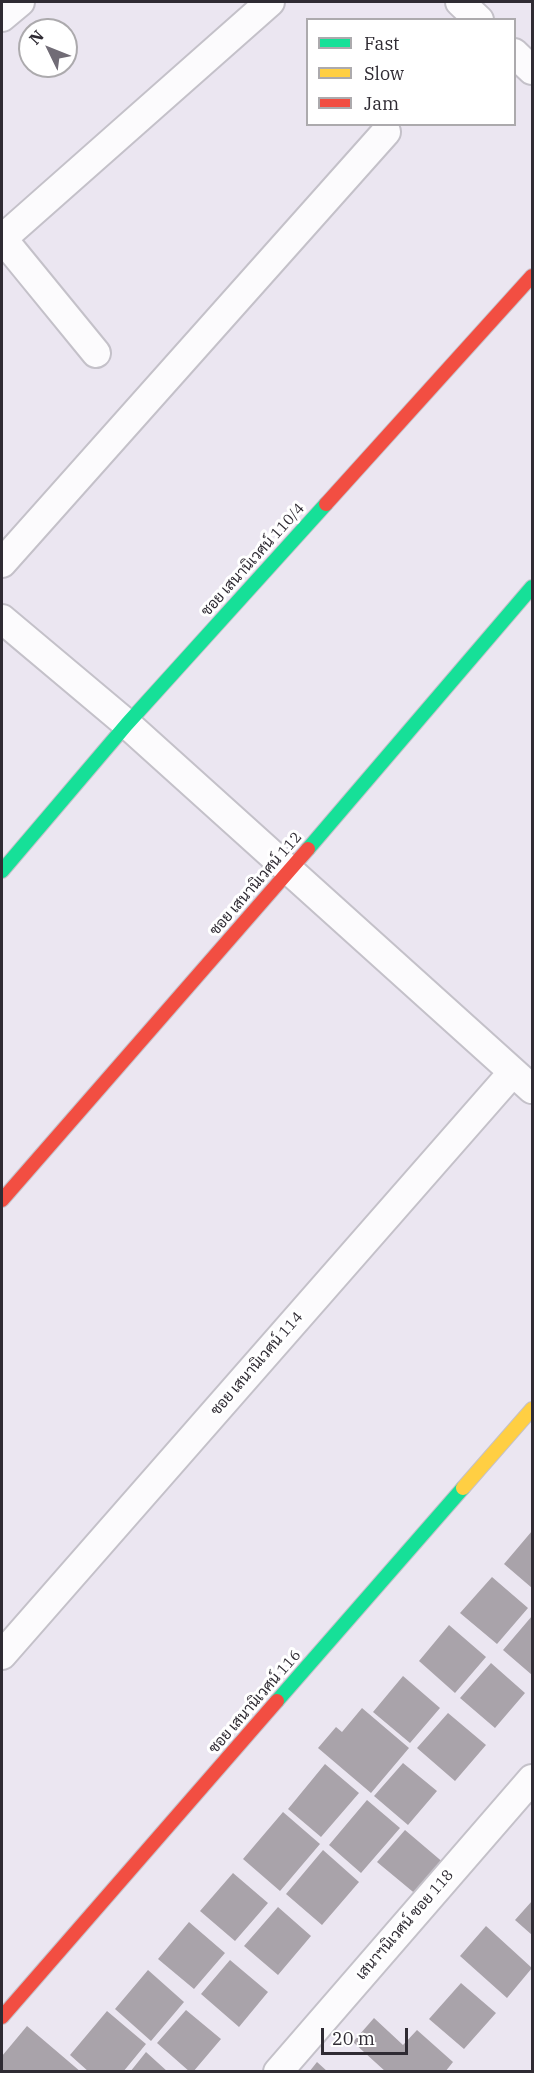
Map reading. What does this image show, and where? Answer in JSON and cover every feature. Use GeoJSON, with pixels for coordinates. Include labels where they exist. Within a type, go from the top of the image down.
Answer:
{"type":"FeatureCollection","features":[{"type":"Feature","properties":{"kind":"street"},"geometry":{"type":"LineString","coordinates":[[2,17],[20,2]]}},
{"type":"Feature","properties":{"kind":"street"},"geometry":{"type":"LineString","coordinates":[[96,353],[2,238],[270,2]]}},
{"type":"Feature","properties":{"kind":"street"},"geometry":{"type":"LineString","coordinates":[[460,2],[477,18]]}},
{"type":"Feature","properties":{"kind":"street"},"geometry":{"type":"LineString","coordinates":[[516,55],[532,70]]}},
{"type":"Feature","properties":{"kind":"street"},"geometry":{"type":"LineString","coordinates":[[2,563],[386,132]]}},
{"type":"Feature","properties":{"kind":"street","name":"ซอย เสนานิเวศน์ 110/4"},"geometry":{"type":"LineString","coordinates":[[2,871],[127,724],[532,276]]}},
{"type":"Feature","properties":{"kind":"street","name":"ซอย เสนานิเวศน์ 112"},"geometry":{"type":"LineString","coordinates":[[2,1200],[289,872],[532,587]]}},
{"type":"Feature","properties":{"kind":"street"},"geometry":{"type":"LineString","coordinates":[[2,619],[127,724],[523,1080]]}},
{"type":"Feature","properties":{"kind":"street","name":"ซอย เสนานิเวศน์ 114"},"geometry":{"type":"LineString","coordinates":[[2,1655],[523,1080]]}},
{"type":"Feature","properties":{"kind":"street","name":"ซอย เสนานิเวศน์ 116"},"geometry":{"type":"LineString","coordinates":[[2,2017],[532,1409]]}},
{"type":"Feature","properties":{"kind":"street","name":"เสนาฯนิเวศน์ ซอย 118"},"geometry":{"type":"LineString","coordinates":[[278,2072],[532,1779]]}},
{"type":"Feature","properties":{"kind":"building"},"geometry":{"type":"Polygon","coordinates":[[[532,1531],[532,1588],[504,1564],[532,1531]]]}},
{"type":"Feature","properties":{"kind":"building"},"geometry":{"type":"Polygon","coordinates":[[[492,1577],[528,1608],[497,1644],[460,1613],[492,1577]]]}},
{"type":"Feature","properties":{"kind":"building"},"geometry":{"type":"Polygon","coordinates":[[[532,1616],[532,1675],[503,1650],[532,1616]]]}},
{"type":"Feature","properties":{"kind":"building"},"geometry":{"type":"Polygon","coordinates":[[[449,1625],[486,1657],[455,1693],[419,1661],[449,1625]]]}},
{"type":"Feature","properties":{"kind":"building"},"geometry":{"type":"Polygon","coordinates":[[[491,1663],[525,1693],[495,1728],[460,1698],[491,1663]]]}},
{"type":"Feature","properties":{"kind":"building"},"geometry":{"type":"Polygon","coordinates":[[[403,1676],[440,1708],[410,1743],[373,1712],[403,1676]]]}},
{"type":"Feature","properties":{"kind":"building"},"geometry":{"type":"Polygon","coordinates":[[[362,1708],[409,1748],[371,1793],[318,1748],[336,1727],[342,1732],[362,1708]]]}},
{"type":"Feature","properties":{"kind":"building"},"geometry":{"type":"Polygon","coordinates":[[[448,1713],[486,1745],[455,1781],[417,1748],[448,1713]]]}},
{"type":"Feature","properties":{"kind":"building"},"geometry":{"type":"Polygon","coordinates":[[[403,1763],[437,1791],[408,1825],[374,1796],[403,1763]]]}},
{"type":"Feature","properties":{"kind":"building"},"geometry":{"type":"Polygon","coordinates":[[[325,1764],[359,1793],[321,1837],[288,1809],[325,1764]]]}},
{"type":"Feature","properties":{"kind":"building"},"geometry":{"type":"Polygon","coordinates":[[[367,1800],[400,1828],[361,1873],[329,1845],[367,1800]]]}},
{"type":"Feature","properties":{"kind":"building"},"geometry":{"type":"Polygon","coordinates":[[[283,1812],[320,1844],[280,1891],[243,1859],[283,1812]]]}},
{"type":"Feature","properties":{"kind":"building"},"geometry":{"type":"Polygon","coordinates":[[[405,1830],[445,1864],[418,1896],[377,1862],[405,1830]]]}},
{"type":"Feature","properties":{"kind":"building"},"geometry":{"type":"Polygon","coordinates":[[[323,1850],[359,1882],[322,1925],[286,1894],[323,1850]]]}},
{"type":"Feature","properties":{"kind":"building"},"geometry":{"type":"Polygon","coordinates":[[[233,1873],[268,1903],[235,1941],[200,1911],[233,1873]]]}},
{"type":"Feature","properties":{"kind":"building"},"geometry":{"type":"Polygon","coordinates":[[[532,1901],[532,1935],[515,1920],[532,1901]]]}},
{"type":"Feature","properties":{"kind":"building"},"geometry":{"type":"Polygon","coordinates":[[[278,1907],[311,1936],[278,1975],[244,1946],[278,1907]]]}},
{"type":"Feature","properties":{"kind":"building"},"geometry":{"type":"Polygon","coordinates":[[[189,1922],[225,1953],[194,1989],[158,1959],[189,1922]]]}},
{"type":"Feature","properties":{"kind":"building"},"geometry":{"type":"Polygon","coordinates":[[[486,1926],[532,1968],[507,1998],[460,1956],[486,1926]]]}},
{"type":"Feature","properties":{"kind":"building"},"geometry":{"type":"Polygon","coordinates":[[[230,1960],[268,1992],[239,2027],[201,1994],[230,1960]]]}},
{"type":"Feature","properties":{"kind":"building"},"geometry":{"type":"Polygon","coordinates":[[[148,1970],[184,2002],[151,2041],[115,2009],[148,1970]]]}},
{"type":"Feature","properties":{"kind":"building"},"geometry":{"type":"Polygon","coordinates":[[[461,1983],[496,2013],[464,2049],[429,2019],[461,1983]]]}},
{"type":"Feature","properties":{"kind":"building"},"geometry":{"type":"Polygon","coordinates":[[[186,2010],[221,2039],[193,2072],[190,2072],[157,2043],[186,2010]]]}},
{"type":"Feature","properties":{"kind":"building"},"geometry":{"type":"Polygon","coordinates":[[[107,2011],[146,2044],[123,2072],[89,2072],[70,2055],[107,2011]]]}},
{"type":"Feature","properties":{"kind":"building"},"geometry":{"type":"Polygon","coordinates":[[[374,2018],[403,2045],[417,2030],[453,2062],[445,2072],[386,2072],[353,2042],[374,2018]]]}},
{"type":"Feature","properties":{"kind":"building"},"geometry":{"type":"Polygon","coordinates":[[[27,2026],[81,2072],[2,2072],[2,2056],[27,2026]]]}},
{"type":"Feature","properties":{"kind":"building"},"geometry":{"type":"Polygon","coordinates":[[[146,2052],[168,2072],[130,2072],[146,2052]]]}},
{"type":"Feature","properties":{"kind":"building"},"geometry":{"type":"Polygon","coordinates":[[[317,2062],[328,2072],[309,2072],[317,2062]]]}},
{"type":"Feature","properties":{"kind":"traffic: fast"},"geometry":{"type":"LineString","coordinates":[[2,871],[127,724],[326,504]]}},
{"type":"Feature","properties":{"kind":"traffic: fast"},"geometry":{"type":"LineString","coordinates":[[308,849],[532,587]]}},
{"type":"Feature","properties":{"kind":"traffic: fast"},"geometry":{"type":"LineString","coordinates":[[277,1701],[463,1488]]}},
{"type":"Feature","properties":{"kind":"traffic: slow"},"geometry":{"type":"LineString","coordinates":[[463,1488],[532,1409]]}},
{"type":"Feature","properties":{"kind":"traffic: jam"},"geometry":{"type":"LineString","coordinates":[[326,504],[532,276]]}},
{"type":"Feature","properties":{"kind":"traffic: jam"},"geometry":{"type":"LineString","coordinates":[[2,1200],[308,849]]}},
{"type":"Feature","properties":{"kind":"traffic: jam"},"geometry":{"type":"LineString","coordinates":[[2,2017],[277,1701]]}}]}
